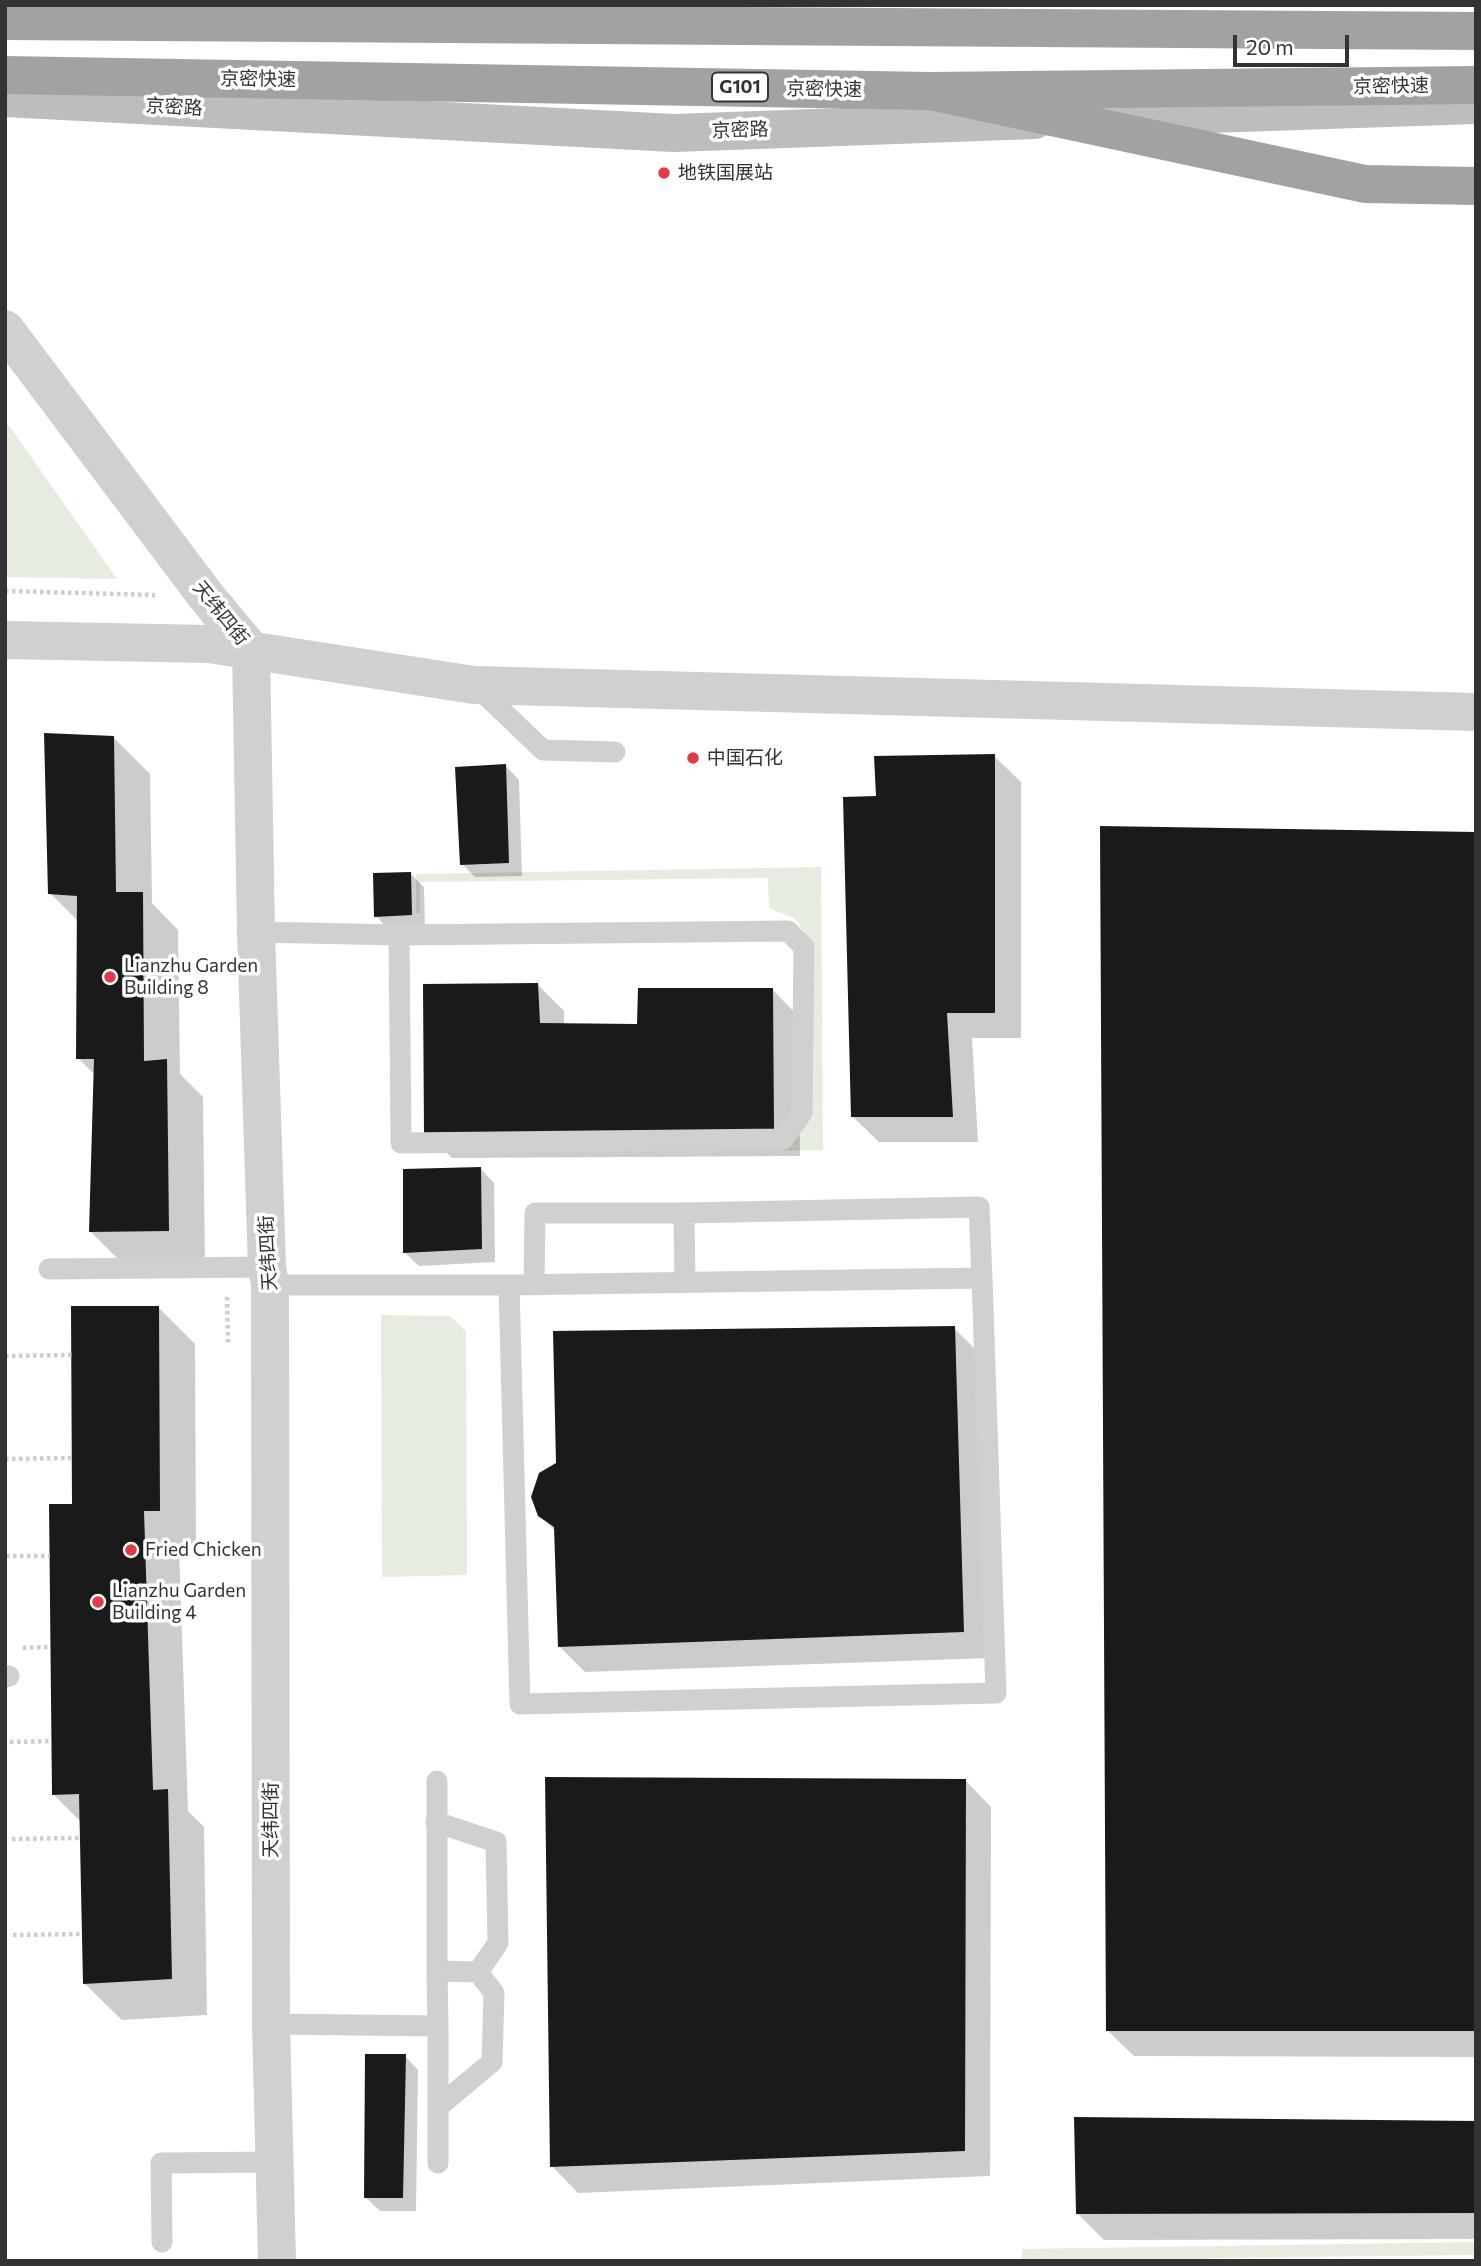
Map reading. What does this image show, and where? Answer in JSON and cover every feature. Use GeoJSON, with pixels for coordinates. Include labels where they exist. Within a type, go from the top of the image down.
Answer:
{"type":"FeatureCollection","features":[{"type":"Feature","properties":{"kind":"highway"},"geometry":{"type":"LineString","coordinates":[[5,21],[1476,32]]}},
{"type":"Feature","properties":{"kind":"highway","name":"京密快速"},"geometry":{"type":"LineString","coordinates":[[5,75],[930,91],[1476,85]]}},
{"type":"Feature","properties":{"kind":"highway"},"geometry":{"type":"LineString","coordinates":[[930,91],[1365,184],[1476,186]]}},
{"type":"Feature","properties":{"kind":"main road","name":"京密路"},"geometry":{"type":"LineString","coordinates":[[5,98],[674,133],[1476,105]]}},
{"type":"Feature","properties":{"kind":"street","name":"天纬四街"},"geometry":{"type":"LineString","coordinates":[[5,328],[206,596],[251,650],[256,932],[269,1276],[271,2024],[277,2261]]}},
{"type":"Feature","properties":{"kind":"street"},"geometry":{"type":"LineString","coordinates":[[5,640],[209,644],[474,685],[1476,712]]}},
{"type":"Feature","properties":{"kind":"lane"},"geometry":{"type":"LineString","coordinates":[[474,685],[543,750],[615,752]]}},
{"type":"Feature","properties":{"kind":"lane"},"geometry":{"type":"LineString","coordinates":[[256,932],[399,935],[765,930],[788,932],[804,947],[802,1114],[783,1139],[401,1143],[399,935]]}},
{"type":"Feature","properties":{"kind":"lane"},"geometry":{"type":"LineString","coordinates":[[509,1285],[520,1704],[996,1693],[979,1206],[684,1213],[535,1213],[534,1285]]}},
{"type":"Feature","properties":{"kind":"lane"},"geometry":{"type":"LineString","coordinates":[[684,1213],[685,1283]]}},
{"type":"Feature","properties":{"kind":"lane"},"geometry":{"type":"LineString","coordinates":[[49,1269],[227,1266],[269,1276],[509,1285],[982,1278]]}},
{"type":"Feature","properties":{"kind":"lane"},"geometry":{"type":"LineString","coordinates":[[436,1781],[438,2163]]}},
{"type":"Feature","properties":{"kind":"lane"},"geometry":{"type":"LineString","coordinates":[[436,1822],[496,1842],[498,1943],[478,1972]]}},
{"type":"Feature","properties":{"kind":"lane"},"geometry":{"type":"LineString","coordinates":[[437,1971],[478,1972]]}},
{"type":"Feature","properties":{"kind":"lane"},"geometry":{"type":"LineString","coordinates":[[438,2107],[492,2062],[494,1993],[478,1972]]}},
{"type":"Feature","properties":{"kind":"lane"},"geometry":{"type":"LineString","coordinates":[[271,2024],[438,2026]]}},
{"type":"Feature","properties":{"kind":"lane"},"geometry":{"type":"LineString","coordinates":[[162,2242],[161,2163],[275,2161]]}},
{"type":"Feature","properties":{"kind":"path"},"geometry":{"type":"LineString","coordinates":[[5,591],[206,596]]}},
{"type":"Feature","properties":{"kind":"path"},"geometry":{"type":"LineString","coordinates":[[227,1266],[228,1349]]}},
{"type":"Feature","properties":{"kind":"path"},"geometry":{"type":"LineString","coordinates":[[5,1356],[72,1354]]}},
{"type":"Feature","properties":{"kind":"path"},"geometry":{"type":"LineString","coordinates":[[5,1459],[72,1458]]}},
{"type":"Feature","properties":{"kind":"path"},"geometry":{"type":"LineString","coordinates":[[6,1556],[50,1556]]}},
{"type":"Feature","properties":{"kind":"path"},"geometry":{"type":"LineString","coordinates":[[19,1648],[50,1647]]}},
{"type":"Feature","properties":{"kind":"path"},"geometry":{"type":"LineString","coordinates":[[10,1742],[51,1741]]}},
{"type":"Feature","properties":{"kind":"path"},"geometry":{"type":"LineString","coordinates":[[12,1839],[79,1838]]}},
{"type":"Feature","properties":{"kind":"path"},"geometry":{"type":"LineString","coordinates":[[13,1935],[82,1934]]}},
{"type":"Feature","properties":{"kind":"shaded area"},"geometry":{"type":"Polygon","coordinates":[[[5,420],[117,579],[5,577],[5,420]]]}},
{"type":"Feature","properties":{"kind":"shaded area"},"geometry":{"type":"Polygon","coordinates":[[[821,867],[823,1150],[783,1151],[812,1118],[812,942],[794,918],[769,908],[768,878],[420,882],[420,913],[416,913],[416,874],[821,867]]]}},
{"type":"Feature","properties":{"kind":"shaded area"},"geometry":{"type":"Polygon","coordinates":[[[381,1315],[450,1316],[466,1331],[467,1575],[382,1577],[381,1315]]]}},
{"type":"Feature","properties":{"kind":"shaded area"},"geometry":{"type":"Polygon","coordinates":[[[1476,2242],[1476,2255],[1208,2258],[1204,2261],[1022,2261],[1022,2249],[1476,2242]]]}},
{"type":"Feature","properties":{"kind":"building","name":"Lianzhu Garden Building 8"},"geometry":{"type":"Polygon","coordinates":[[[44,733],[114,736],[116,892],[143,892],[144,1061],[167,1059],[169,1231],[89,1232],[94,1059],[76,1059],[77,896],[48,894],[44,733]]]}},
{"type":"Feature","properties":{"kind":"building"},"geometry":{"type":"Polygon","coordinates":[[[995,754],[995,1013],[947,1013],[953,1117],[851,1117],[843,797],[876,796],[874,756],[995,754]]]}},
{"type":"Feature","properties":{"kind":"building"},"geometry":{"type":"Polygon","coordinates":[[[506,764],[509,863],[460,865],[455,767],[506,764]]]}},
{"type":"Feature","properties":{"kind":"building"},"geometry":{"type":"Polygon","coordinates":[[[1100,826],[1476,832],[1476,2031],[1106,2031],[1100,826]]]}},
{"type":"Feature","properties":{"kind":"building"},"geometry":{"type":"Polygon","coordinates":[[[411,872],[412,915],[374,917],[373,873],[411,872]]]}},
{"type":"Feature","properties":{"kind":"building"},"geometry":{"type":"Polygon","coordinates":[[[538,983],[540,1023],[637,1024],[638,988],[773,988],[774,1130],[424,1133],[423,984],[538,983]]]}},
{"type":"Feature","properties":{"kind":"building"},"geometry":{"type":"Polygon","coordinates":[[[481,1167],[482,1249],[403,1253],[403,1169],[481,1167]]]}},
{"type":"Feature","properties":{"kind":"building","name":"Lianzhu Garden Building 4"},"geometry":{"type":"Polygon","coordinates":[[[71,1306],[159,1306],[160,1511],[144,1511],[153,1790],[168,1789],[172,1979],[83,1984],[79,1794],[52,1795],[49,1504],[72,1504],[71,1306]]]}},
{"type":"Feature","properties":{"kind":"building"},"geometry":{"type":"Polygon","coordinates":[[[955,1326],[964,1632],[558,1647],[554,1527],[538,1516],[531,1497],[539,1473],[556,1463],[553,1331],[955,1326]]]}},
{"type":"Feature","properties":{"kind":"building"},"geometry":{"type":"Polygon","coordinates":[[[545,1777],[966,1779],[965,2151],[550,2167],[545,1777]]]}},
{"type":"Feature","properties":{"kind":"building"},"geometry":{"type":"Polygon","coordinates":[[[365,2054],[406,2054],[403,2198],[364,2198],[365,2054]]]}},
{"type":"Feature","properties":{"kind":"building"},"geometry":{"type":"Polygon","coordinates":[[[1074,2117],[1476,2121],[1476,2213],[1076,2214],[1074,2117]]]}},
{"type":"Feature","properties":{"kind":"place","name":"地铁国展站"},"geometry":{"type":"Point","coordinates":[664,173]}},
{"type":"Feature","properties":{"kind":"place","name":"中国石化"},"geometry":{"type":"Point","coordinates":[693,758]}},
{"type":"Feature","properties":{"kind":"place","name":"Lianzhu Garden Building 8"},"geometry":{"type":"Point","coordinates":[110,977]}},
{"type":"Feature","properties":{"kind":"place","name":"Fried Chicken"},"geometry":{"type":"Point","coordinates":[131,1550]}},
{"type":"Feature","properties":{"kind":"place","name":"Lianzhu Garden Building 4"},"geometry":{"type":"Point","coordinates":[98,1602]}}]}
